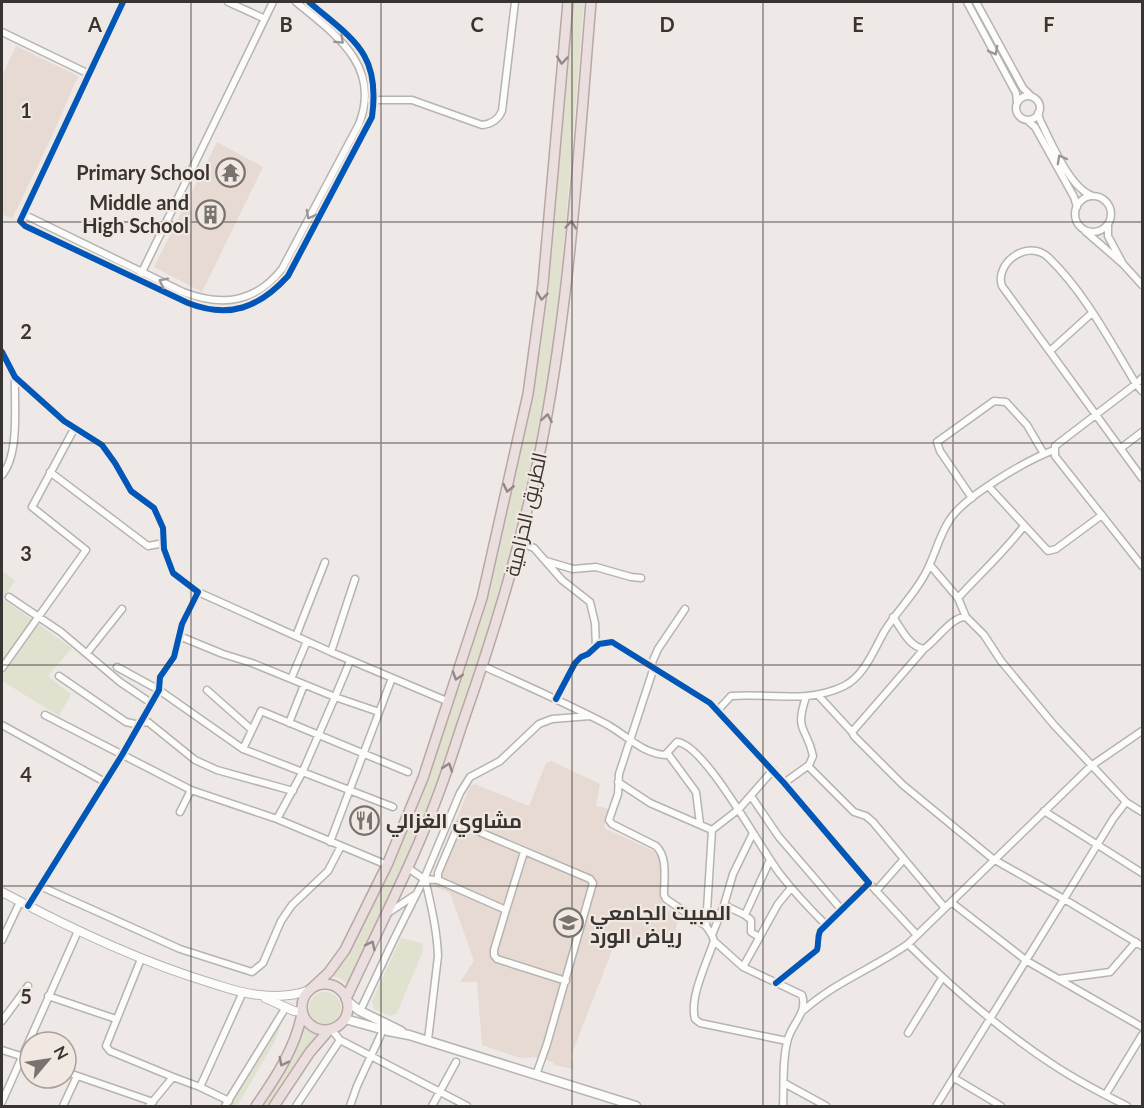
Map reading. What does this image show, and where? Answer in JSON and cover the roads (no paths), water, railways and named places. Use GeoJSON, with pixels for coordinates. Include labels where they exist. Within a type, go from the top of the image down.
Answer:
{"type":"FeatureCollection","features":[{"type":"Feature","properties":{"kind":"highway","name":"الطريق الحزامية"},"geometry":{"type":"LineString","coordinates":[[256,1107],[282,1065],[297,1033],[302,1002],[342,956],[387,865],[423,778],[482,598],[528,394],[543,284],[568,2]]}},
{"type":"Feature","properties":{"kind":"highway","name":"الطريق الحزامية"},"geometry":{"type":"LineString","coordinates":[[345,1019],[346,1000],[408,868],[439,794],[483,666],[520,542],[556,365],[566,283],[591,2]]}},
{"type":"Feature","properties":{"kind":"highway"},"geometry":{"type":"LineString","coordinates":[[311,989],[324,984],[331,985],[337,988],[346,1000]]}},
{"type":"Feature","properties":{"kind":"highway"},"geometry":{"type":"LineString","coordinates":[[302,1013],[305,1020],[316,1029],[330,1030]]}},
{"type":"Feature","properties":{"kind":"highway"},"geometry":{"type":"LineString","coordinates":[[274,1107],[310,1052],[330,1030],[345,1019]]}},
{"type":"Feature","properties":{"kind":"main road"},"geometry":{"type":"LineString","coordinates":[[346,1000],[360,1011],[409,1035]]}},
{"type":"Feature","properties":{"kind":"main road"},"geometry":{"type":"LineString","coordinates":[[345,1019],[428,1040],[619,1104],[636,1107]]}},
{"type":"Feature","properties":{"kind":"street"},"geometry":{"type":"LineString","coordinates":[[123,2],[20,221],[25,226],[188,303],[205,310],[221,312],[249,306],[273,292],[288,276],[368,127],[374,100],[370,66],[354,39],[309,2]]}},
{"type":"Feature","properties":{"kind":"street"},"geometry":{"type":"LineString","coordinates":[[228,2],[264,18]]}},
{"type":"Feature","properties":{"kind":"street"},"geometry":{"type":"LineString","coordinates":[[138,279],[273,2]]}},
{"type":"Feature","properties":{"kind":"street"},"geometry":{"type":"LineString","coordinates":[[23,214],[183,292],[213,301],[226,301],[259,291],[282,269],[359,124],[366,99],[361,70],[349,49],[296,2]]}},
{"type":"Feature","properties":{"kind":"street"},"geometry":{"type":"LineString","coordinates":[[366,99],[412,100],[482,125],[493,122],[502,111],[515,2]]}},
{"type":"Feature","properties":{"kind":"street"},"geometry":{"type":"LineString","coordinates":[[967,2],[1016,93],[1017,113],[1035,127],[1074,197],[1077,207],[1076,219],[1083,229],[1143,285]]}},
{"type":"Feature","properties":{"kind":"street"},"geometry":{"type":"LineString","coordinates":[[976,2],[1023,88],[1038,102],[1040,120],[1068,172],[1082,192],[1105,200],[1110,207],[1112,215],[1108,225],[1108,236],[1123,264]]}},
{"type":"Feature","properties":{"kind":"street"},"geometry":{"type":"LineString","coordinates":[[2,32],[89,74]]}},
{"type":"Feature","properties":{"kind":"street"},"geometry":{"type":"LineString","coordinates":[[1017,102],[1024,96],[1032,97]]}},
{"type":"Feature","properties":{"kind":"street"},"geometry":{"type":"LineString","coordinates":[[1027,120],[1038,113]]}},
{"type":"Feature","properties":{"kind":"street"},"geometry":{"type":"LineString","coordinates":[[1077,207],[1085,198],[1093,196]]}},
{"type":"Feature","properties":{"kind":"street"},"geometry":{"type":"LineString","coordinates":[[1083,229],[1098,232],[1108,225]]}},
{"type":"Feature","properties":{"kind":"street"},"geometry":{"type":"LineString","coordinates":[[1143,391],[1065,274],[1047,255],[1034,249],[1027,249],[1020,252],[1002,269],[1000,280],[1143,478]]}},
{"type":"Feature","properties":{"kind":"street"},"geometry":{"type":"LineString","coordinates":[[1050,351],[1092,313]]}},
{"type":"Feature","properties":{"kind":"street"},"geometry":{"type":"LineString","coordinates":[[2,352],[15,377],[74,429],[102,445],[131,491],[154,508],[163,528],[166,556],[173,573],[198,592],[449,702]]}},
{"type":"Feature","properties":{"kind":"street"},"geometry":{"type":"LineString","coordinates":[[2,475],[7,469],[13,452],[15,377]]}},
{"type":"Feature","properties":{"kind":"street"},"geometry":{"type":"LineString","coordinates":[[1142,564],[1055,456],[1054,450],[1055,446],[1143,378]]}},
{"type":"Feature","properties":{"kind":"street"},"geometry":{"type":"LineString","coordinates":[[972,498],[940,451],[937,442],[994,401],[1006,402],[1028,425],[1044,454]]}},
{"type":"Feature","properties":{"kind":"street"},"geometry":{"type":"LineString","coordinates":[[2,668],[87,550],[32,507],[74,429]]}},
{"type":"Feature","properties":{"kind":"street"},"geometry":{"type":"LineString","coordinates":[[1121,448],[1143,432]]}},
{"type":"Feature","properties":{"kind":"street"},"geometry":{"type":"LineString","coordinates":[[718,710],[731,696],[806,697],[841,687],[857,678],[893,617],[923,578],[949,520],[972,498],[1018,467],[1054,450]]}},
{"type":"Feature","properties":{"kind":"street"},"geometry":{"type":"LineString","coordinates":[[50,472],[148,546],[164,543]]}},
{"type":"Feature","properties":{"kind":"street"},"geometry":{"type":"LineString","coordinates":[[989,487],[1048,551],[1056,549],[1102,515]]}},
{"type":"Feature","properties":{"kind":"street"},"geometry":{"type":"LineString","coordinates":[[958,598],[1004,552],[1024,526]]}},
{"type":"Feature","properties":{"kind":"street"},"geometry":{"type":"LineString","coordinates":[[520,542],[534,548],[562,580],[590,602],[595,623],[596,647]]}},
{"type":"Feature","properties":{"kind":"street"},"geometry":{"type":"LineString","coordinates":[[545,561],[573,569],[596,567],[641,578]]}},
{"type":"Feature","properties":{"kind":"street"},"geometry":{"type":"LineString","coordinates":[[297,636],[324,562]]}},
{"type":"Feature","properties":{"kind":"street"},"geometry":{"type":"LineString","coordinates":[[930,565],[958,598],[966,617],[984,636],[1035,703],[1126,802],[1143,812]]}},
{"type":"Feature","properties":{"kind":"street"},"geometry":{"type":"LineString","coordinates":[[331,652],[355,579]]}},
{"type":"Feature","properties":{"kind":"street"},"geometry":{"type":"LineString","coordinates":[[28,906],[122,755],[159,690],[160,677],[174,657],[183,624],[198,592]]}},
{"type":"Feature","properties":{"kind":"street"},"geometry":{"type":"LineString","coordinates":[[9,597],[39,617],[87,653],[120,682],[151,703]]}},
{"type":"Feature","properties":{"kind":"street"},"geometry":{"type":"LineString","coordinates":[[87,653],[122,609]]}},
{"type":"Feature","properties":{"kind":"street"},"geometry":{"type":"LineString","coordinates":[[686,609],[658,649],[618,782],[618,794],[610,822],[658,848],[663,857],[666,899],[706,926],[713,938],[742,968],[802,995],[803,1010],[787,1041],[783,1107]]}},
{"type":"Feature","properties":{"kind":"street"},"geometry":{"type":"LineString","coordinates":[[893,617],[911,643],[918,649],[924,649]]}},
{"type":"Feature","properties":{"kind":"street"},"geometry":{"type":"LineString","coordinates":[[852,732],[924,649],[956,619],[966,617]]}},
{"type":"Feature","properties":{"kind":"street"},"geometry":{"type":"LineString","coordinates":[[179,636],[379,712]]}},
{"type":"Feature","properties":{"kind":"street"},"geometry":{"type":"LineString","coordinates":[[291,679],[307,641]]}},
{"type":"Feature","properties":{"kind":"street"},"geometry":{"type":"LineString","coordinates":[[556,699],[575,663],[606,642],[612,642],[701,697],[718,710],[773,770],[869,883],[917,935]]}},
{"type":"Feature","properties":{"kind":"street"},"geometry":{"type":"LineString","coordinates":[[277,819],[302,772],[351,661]]}},
{"type":"Feature","properties":{"kind":"street"},"geometry":{"type":"LineString","coordinates":[[483,666],[590,716],[644,749],[662,755],[668,754],[677,742],[687,745],[700,756],[739,809],[770,860],[791,888],[826,926]]}},
{"type":"Feature","properties":{"kind":"street"},"geometry":{"type":"LineString","coordinates":[[117,667],[159,690],[243,749],[393,807]]}},
{"type":"Feature","properties":{"kind":"street"},"geometry":{"type":"LineString","coordinates":[[59,676],[126,722],[135,724],[148,722],[186,753],[206,765],[292,791]]}},
{"type":"Feature","properties":{"kind":"street"},"geometry":{"type":"LineString","coordinates":[[330,842],[392,678]]}},
{"type":"Feature","properties":{"kind":"street"},"geometry":{"type":"LineString","coordinates":[[289,723],[304,685]]}},
{"type":"Feature","properties":{"kind":"street"},"geometry":{"type":"LineString","coordinates":[[207,690],[252,730]]}},
{"type":"Feature","properties":{"kind":"street"},"geometry":{"type":"LineString","coordinates":[[818,694],[903,785],[993,859],[1143,946]]}},
{"type":"Feature","properties":{"kind":"street"},"geometry":{"type":"LineString","coordinates":[[784,783],[808,766],[813,759],[813,752],[803,732],[800,718],[806,697]]}},
{"type":"Feature","properties":{"kind":"street"},"geometry":{"type":"LineString","coordinates":[[243,749],[261,711],[408,772]]}},
{"type":"Feature","properties":{"kind":"street"},"geometry":{"type":"LineString","coordinates":[[45,715],[191,790],[277,819],[387,865]]}},
{"type":"Feature","properties":{"kind":"street"},"geometry":{"type":"LineString","coordinates":[[360,1011],[424,879],[460,793],[470,777],[500,761],[539,724],[552,719],[590,716]]}},
{"type":"Feature","properties":{"kind":"street"},"geometry":{"type":"LineString","coordinates":[[2,725],[105,782]]}},
{"type":"Feature","properties":{"kind":"street"},"geometry":{"type":"LineString","coordinates":[[803,1010],[819,997],[908,944],[1091,766],[1143,731]]}},
{"type":"Feature","properties":{"kind":"street"},"geometry":{"type":"LineString","coordinates":[[668,754],[696,792],[700,824]]}},
{"type":"Feature","properties":{"kind":"street"},"geometry":{"type":"LineString","coordinates":[[808,766],[854,813],[870,818],[945,908]]}},
{"type":"Feature","properties":{"kind":"street"},"geometry":{"type":"LineString","coordinates":[[706,926],[712,830],[739,809],[773,770]]}},
{"type":"Feature","properties":{"kind":"street"},"geometry":{"type":"LineString","coordinates":[[618,782],[650,803],[712,830]]}},
{"type":"Feature","properties":{"kind":"street"},"geometry":{"type":"LineString","coordinates":[[180,812],[191,790]]}},
{"type":"Feature","properties":{"kind":"street"},"geometry":{"type":"LineString","coordinates":[[751,796],[779,837],[841,909]]}},
{"type":"Feature","properties":{"kind":"street"},"geometry":{"type":"LineString","coordinates":[[936,1107],[1113,819],[1126,802]]}},
{"type":"Feature","properties":{"kind":"street"},"geometry":{"type":"LineString","coordinates":[[1044,811],[1143,873]]}},
{"type":"Feature","properties":{"kind":"street"},"geometry":{"type":"LineString","coordinates":[[438,880],[438,873],[459,825],[590,879],[593,883],[566,981],[536,1075]]}},
{"type":"Feature","properties":{"kind":"street"},"geometry":{"type":"LineString","coordinates":[[753,833],[733,874],[693,1010],[695,1019],[700,1023],[787,1041]]}},
{"type":"Feature","properties":{"kind":"street"},"geometry":{"type":"LineString","coordinates":[[40,886],[180,950],[252,972],[257,970],[262,963],[281,921],[292,905],[328,871],[341,846]]}},
{"type":"Feature","properties":{"kind":"street"},"geometry":{"type":"LineString","coordinates":[[524,852],[494,955],[497,959],[566,981]]}},
{"type":"Feature","properties":{"kind":"street"},"geometry":{"type":"LineString","coordinates":[[876,891],[904,859]]}},
{"type":"Feature","properties":{"kind":"street"},"geometry":{"type":"LineString","coordinates":[[745,915],[770,860]]}},
{"type":"Feature","properties":{"kind":"street"},"geometry":{"type":"LineString","coordinates":[[408,868],[424,879],[438,880],[506,910]]}},
{"type":"Feature","properties":{"kind":"street"},"geometry":{"type":"LineString","coordinates":[[424,879],[436,925],[438,956],[428,1040]]}},
{"type":"Feature","properties":{"kind":"street"},"geometry":{"type":"LineString","coordinates":[[776,984],[817,950],[817,937],[841,909],[869,883]]}},
{"type":"Feature","properties":{"kind":"street"},"geometry":{"type":"LineString","coordinates":[[742,968],[778,903],[791,888]]}},
{"type":"Feature","properties":{"kind":"street"},"geometry":{"type":"LineString","coordinates":[[2,892],[78,931],[141,959],[193,978],[258,995],[281,996],[311,989]]}},
{"type":"Feature","properties":{"kind":"street"},"geometry":{"type":"LineString","coordinates":[[386,915],[416,894]]}},
{"type":"Feature","properties":{"kind":"street"},"geometry":{"type":"LineString","coordinates":[[2,940],[20,902]]}},
{"type":"Feature","properties":{"kind":"street"},"geometry":{"type":"LineString","coordinates":[[951,902],[1027,961],[1143,1027]]}},
{"type":"Feature","properties":{"kind":"street"},"geometry":{"type":"LineString","coordinates":[[724,904],[751,920],[751,932],[759,937]]}},
{"type":"Feature","properties":{"kind":"street"},"geometry":{"type":"LineString","coordinates":[[34,1030],[78,931]]}},
{"type":"Feature","properties":{"kind":"street"},"geometry":{"type":"LineString","coordinates":[[1058,979],[1110,972],[1136,942]]}},
{"type":"Feature","properties":{"kind":"street"},"geometry":{"type":"LineString","coordinates":[[908,944],[942,978],[1055,1066],[1127,1107]]}},
{"type":"Feature","properties":{"kind":"street"},"geometry":{"type":"LineString","coordinates":[[141,959],[106,1043],[108,1049],[200,1087],[227,1104],[286,1007]]}},
{"type":"Feature","properties":{"kind":"street"},"geometry":{"type":"LineString","coordinates":[[908,1033],[942,978]]}},
{"type":"Feature","properties":{"kind":"street"},"geometry":{"type":"LineString","coordinates":[[2,1021],[28,986]]}},
{"type":"Feature","properties":{"kind":"street"},"geometry":{"type":"LineString","coordinates":[[200,1087],[243,992]]}},
{"type":"Feature","properties":{"kind":"street"},"geometry":{"type":"LineString","coordinates":[[258,995],[302,1013]]}},
{"type":"Feature","properties":{"kind":"street"},"geometry":{"type":"LineString","coordinates":[[48,996],[116,1019]]}},
{"type":"Feature","properties":{"kind":"street"},"geometry":{"type":"LineString","coordinates":[[330,1030],[340,1040],[370,1057],[467,1107]]}},
{"type":"Feature","properties":{"kind":"street"},"geometry":{"type":"LineString","coordinates":[[350,1107],[383,1030]]}},
{"type":"Feature","properties":{"kind":"street"},"geometry":{"type":"LineString","coordinates":[[1106,1094],[1143,1035]]}},
{"type":"Feature","properties":{"kind":"street"},"geometry":{"type":"LineString","coordinates":[[296,1107],[340,1040]]}},
{"type":"Feature","properties":{"kind":"street"},"geometry":{"type":"LineString","coordinates":[[2,1050],[18,1055]]}},
{"type":"Feature","properties":{"kind":"street"},"geometry":{"type":"LineString","coordinates":[[432,1107],[456,1062]]}},
{"type":"Feature","properties":{"kind":"street"},"geometry":{"type":"LineString","coordinates":[[2,1102],[18,1067]]}},
{"type":"Feature","properties":{"kind":"street"},"geometry":{"type":"LineString","coordinates":[[78,1076],[151,1104],[173,1077]]}},
{"type":"Feature","properties":{"kind":"street"},"geometry":{"type":"LineString","coordinates":[[954,1078],[1001,1107]]}},
{"type":"Feature","properties":{"kind":"street"},"geometry":{"type":"LineString","coordinates":[[784,1083],[826,1107]]}},
{"type":"Feature","properties":{"kind":"street"},"geometry":{"type":"LineString","coordinates":[[63,1107],[71,1090]]}},
{"type":"Feature","properties":{"kind":"place","name":"Primary School"},"geometry":{"type":"Point","coordinates":[231,172]}},
{"type":"Feature","properties":{"kind":"place","name":"Middle and High School"},"geometry":{"type":"Point","coordinates":[210,214]}},
{"type":"Feature","properties":{"kind":"place","name":"مشاوي الغزالي"},"geometry":{"type":"Point","coordinates":[365,820]}},
{"type":"Feature","properties":{"kind":"place","name":"المبيت الجامعي رياض الورد"},"geometry":{"type":"Point","coordinates":[569,923]}}]}
